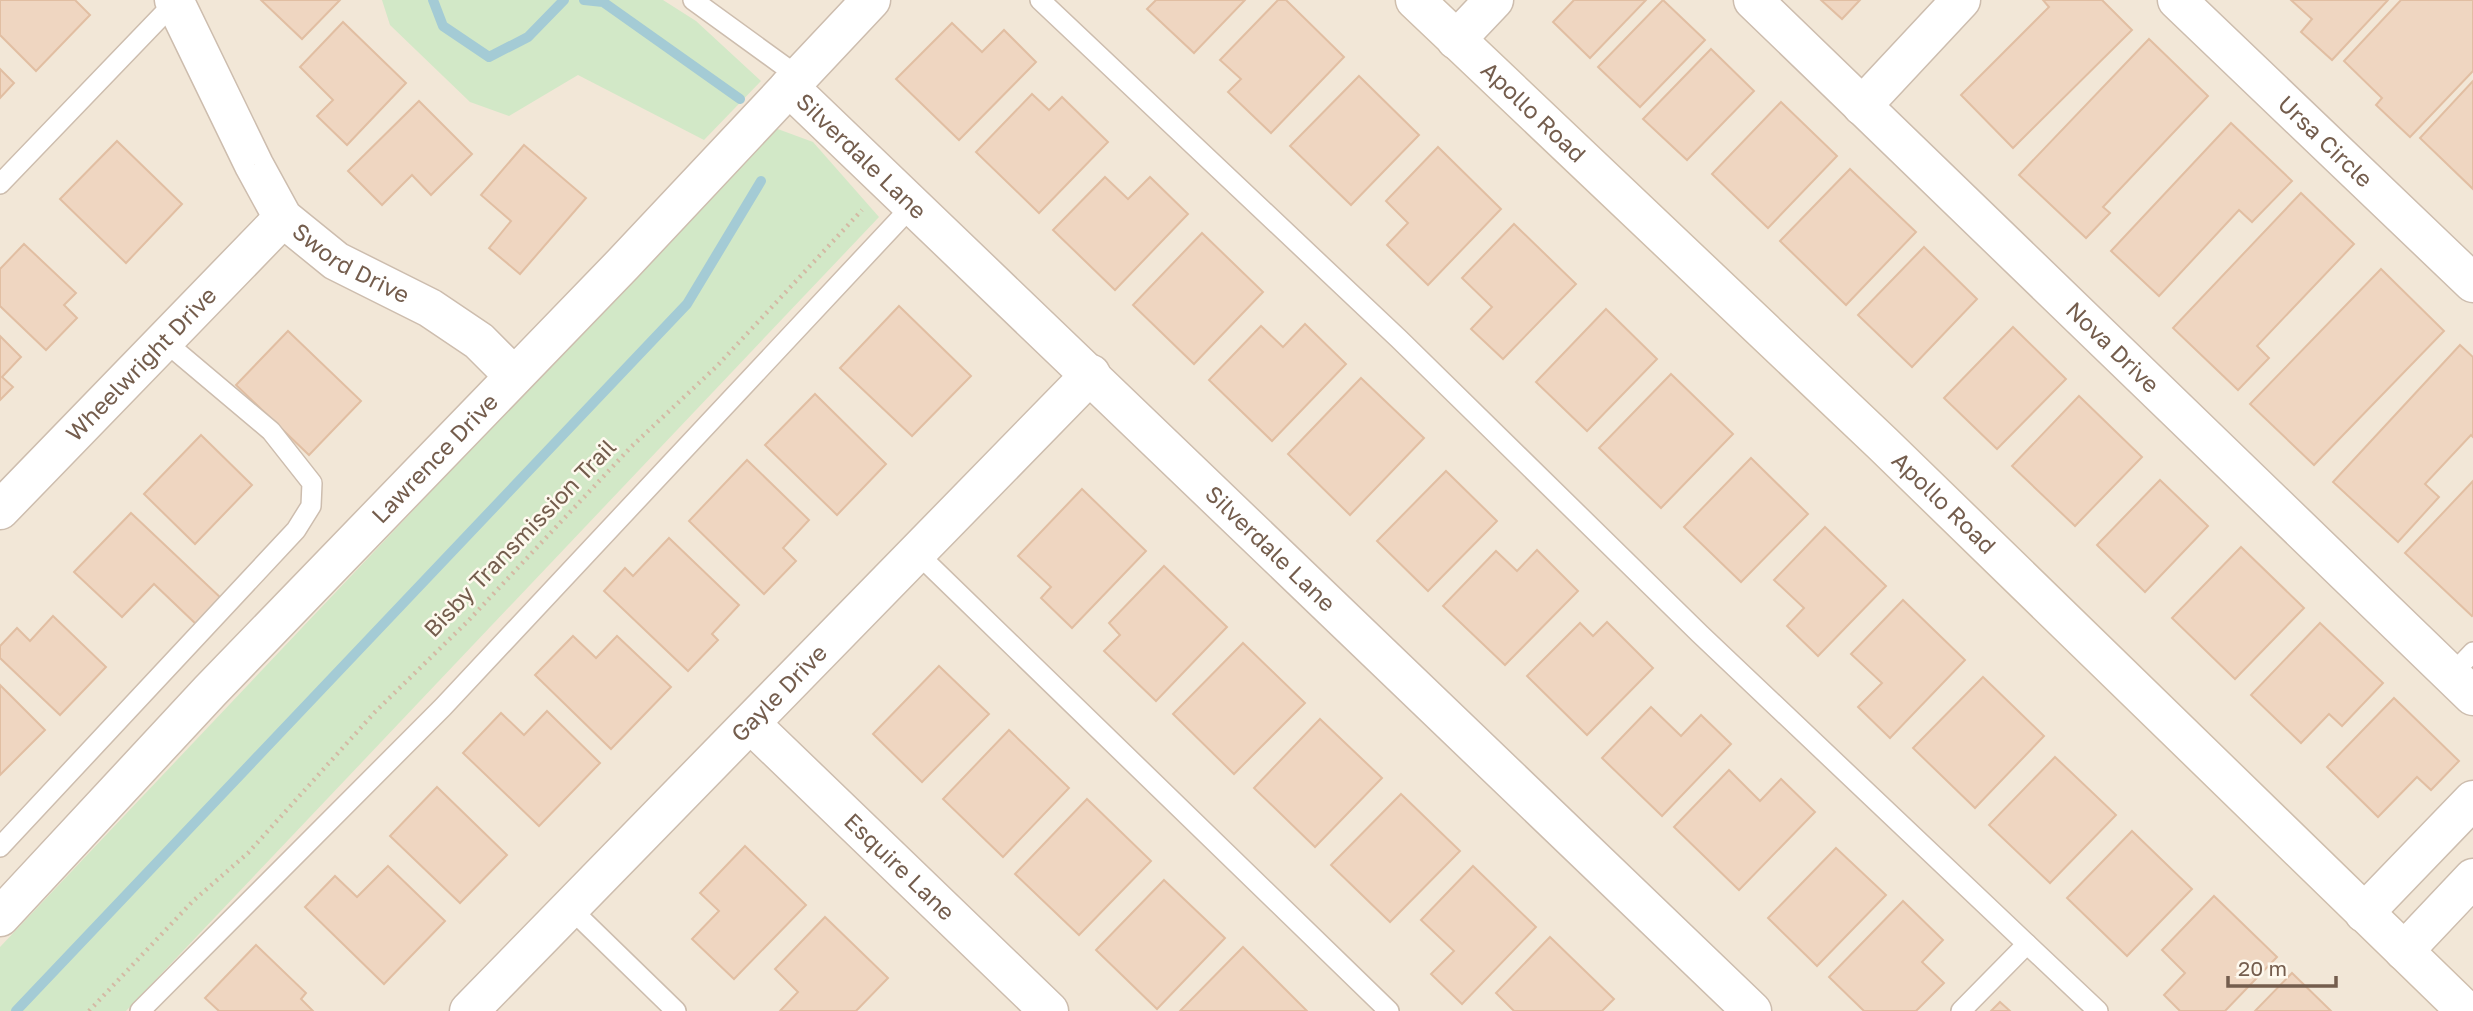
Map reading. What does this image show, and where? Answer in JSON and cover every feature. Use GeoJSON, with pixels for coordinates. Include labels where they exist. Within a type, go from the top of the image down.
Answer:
{"type":"FeatureCollection","features":[{"type":"Feature","properties":{"kind":"street","name":"Lawrence Drive"},"geometry":{"type":"LineString","coordinates":[[0,917],[220,681],[871,0]]}},
{"type":"Feature","properties":{"kind":"street","name":"Apollo Road"},"geometry":{"type":"LineString","coordinates":[[1415,0],[1883,444],[2466,1011]]}},
{"type":"Feature","properties":{"kind":"street"},"geometry":{"type":"LineString","coordinates":[[1456,40],[1494,0]]}},
{"type":"Feature","properties":{"kind":"street","name":"Nova Drive"},"geometry":{"type":"LineString","coordinates":[[1753,0],[1861,106],[2466,674]]}},
{"type":"Feature","properties":{"kind":"street"},"geometry":{"type":"LineString","coordinates":[[1861,106],[1961,0]]}},
{"type":"Feature","properties":{"kind":"street","name":"Ursa Circle"},"geometry":{"type":"LineString","coordinates":[[2177,0],[2473,283]]}},
{"type":"Feature","properties":{"kind":"street","name":"Sword Drive"},"geometry":{"type":"LineString","coordinates":[[174,1],[254,165],[284,218],[336,261],[430,308],[479,341],[514,376]]}},
{"type":"Feature","properties":{"kind":"street","name":"Silverdale Lane"},"geometry":{"type":"LineString","coordinates":[[794,82],[912,206],[1091,374],[1752,1011]]}},
{"type":"Feature","properties":{"kind":"street","name":"Wheelwright Drive"},"geometry":{"type":"LineString","coordinates":[[0,510],[284,218]]}},
{"type":"Feature","properties":{"kind":"street","name":"Gayle Drive"},"geometry":{"type":"LineString","coordinates":[[469,1011],[1091,374]]}},
{"type":"Feature","properties":{"kind":"street","name":"Esquire Lane"},"geometry":{"type":"LineString","coordinates":[[751,724],[1049,1011]]}},
{"type":"Feature","properties":{"kind":"street"},"geometry":{"type":"LineString","coordinates":[[2364,913],[2473,800]]}},
{"type":"Feature","properties":{"kind":"street"},"geometry":{"type":"LineString","coordinates":[[2404,951],[2473,878]]}},
{"type":"Feature","properties":{"kind":"lane"},"geometry":{"type":"LineString","coordinates":[[693,0],[794,82]]}},
{"type":"Feature","properties":{"kind":"lane"},"geometry":{"type":"LineString","coordinates":[[1040,0],[1389,329],[1710,643],[2098,1011]]}},
{"type":"Feature","properties":{"kind":"lane"},"geometry":{"type":"LineString","coordinates":[[0,184],[174,1]]}},
{"type":"Feature","properties":{"kind":"lane"},"geometry":{"type":"LineString","coordinates":[[141,1011],[443,707],[912,206]]}},
{"type":"Feature","properties":{"kind":"lane"},"geometry":{"type":"LineString","coordinates":[[0,847],[296,530],[311,506],[313,483],[271,431],[163,341]]}},
{"type":"Feature","properties":{"kind":"lane"},"geometry":{"type":"LineString","coordinates":[[917,553],[1389,1011]]}},
{"type":"Feature","properties":{"kind":"lane"},"geometry":{"type":"LineString","coordinates":[[570,908],[676,1011]]}},
{"type":"Feature","properties":{"kind":"lane"},"geometry":{"type":"LineString","coordinates":[[1961,1011],[2027,944]]}},
{"type":"Feature","properties":{"kind":"path","name":"Bisby Transmission Trail"},"geometry":{"type":"LineString","coordinates":[[89,1011],[193,901],[248,853],[375,712],[468,621],[631,447],[717,366],[863,211],[853,201]]}},
{"type":"Feature","properties":{"kind":"shaded area"},"geometry":{"type":"Polygon","coordinates":[[[0,0],[2473,0],[2473,1011],[0,1011],[0,0]]]}},
{"type":"Feature","properties":{"kind":"green space"},"geometry":{"type":"Polygon","coordinates":[[[382,0],[663,0],[696,21],[761,81],[704,140],[578,75],[509,116],[470,102],[390,25],[382,0]]]}},
{"type":"Feature","properties":{"kind":"green space"},"geometry":{"type":"Polygon","coordinates":[[[775,128],[813,142],[879,217],[126,1011],[0,1011],[0,947],[775,128]]]}},
{"type":"Feature","properties":{"kind":"building"},"geometry":{"type":"Polygon","coordinates":[[[0,0],[75,0],[90,15],[36,71],[0,35],[0,0]]]}},
{"type":"Feature","properties":{"kind":"building"},"geometry":{"type":"Polygon","coordinates":[[[261,0],[340,0],[302,39],[261,0]]]}},
{"type":"Feature","properties":{"kind":"building"},"geometry":{"type":"Polygon","coordinates":[[[1156,0],[1245,0],[1194,53],[1147,9],[1156,0]]]}},
{"type":"Feature","properties":{"kind":"building"},"geometry":{"type":"Polygon","coordinates":[[[1278,0],[1286,0],[1344,57],[1271,133],[1228,92],[1241,79],[1220,60],[1278,0]]]}},
{"type":"Feature","properties":{"kind":"building"},"geometry":{"type":"Polygon","coordinates":[[[1574,0],[1646,0],[1590,58],[1553,22],[1574,0]]]}},
{"type":"Feature","properties":{"kind":"building"},"geometry":{"type":"Polygon","coordinates":[[[1663,0],[1705,40],[1640,107],[1598,67],[1663,0]]]}},
{"type":"Feature","properties":{"kind":"building"},"geometry":{"type":"Polygon","coordinates":[[[1821,0],[1860,0],[1842,19],[1821,0]]]}},
{"type":"Feature","properties":{"kind":"building"},"geometry":{"type":"Polygon","coordinates":[[[2043,0],[2102,0],[2132,30],[2013,148],[1961,95],[2049,7],[2043,0]]]}},
{"type":"Feature","properties":{"kind":"building"},"geometry":{"type":"Polygon","coordinates":[[[2291,0],[2388,0],[2332,60],[2301,32],[2312,19],[2291,0]]]}},
{"type":"Feature","properties":{"kind":"building"},"geometry":{"type":"Polygon","coordinates":[[[2401,0],[2473,0],[2473,71],[2410,137],[2376,105],[2382,98],[2344,61],[2401,0]]]}},
{"type":"Feature","properties":{"kind":"building"},"geometry":{"type":"Polygon","coordinates":[[[343,22],[406,83],[347,145],[317,116],[333,100],[300,67],[343,22]]]}},
{"type":"Feature","properties":{"kind":"building"},"geometry":{"type":"Polygon","coordinates":[[[952,23],[982,52],[1004,30],[1036,62],[959,140],[896,79],[952,23]]]}},
{"type":"Feature","properties":{"kind":"building"},"geometry":{"type":"Polygon","coordinates":[[[2149,39],[2208,96],[2103,207],[2110,213],[2086,238],[2019,175],[2149,39]]]}},
{"type":"Feature","properties":{"kind":"building"},"geometry":{"type":"Polygon","coordinates":[[[1711,49],[1754,91],[1687,160],[1643,119],[1711,49]]]}},
{"type":"Feature","properties":{"kind":"building"},"geometry":{"type":"Polygon","coordinates":[[[0,69],[14,83],[0,98],[0,69]]]}},
{"type":"Feature","properties":{"kind":"building"},"geometry":{"type":"Polygon","coordinates":[[[1359,76],[1419,135],[1351,205],[1290,146],[1359,76]]]}},
{"type":"Feature","properties":{"kind":"building"},"geometry":{"type":"Polygon","coordinates":[[[2473,81],[2473,189],[2420,138],[2473,81]]]}},
{"type":"Feature","properties":{"kind":"building"},"geometry":{"type":"Polygon","coordinates":[[[1032,94],[1049,110],[1062,97],[1108,142],[1039,213],[976,152],[1032,94]]]}},
{"type":"Feature","properties":{"kind":"building"},"geometry":{"type":"Polygon","coordinates":[[[419,101],[472,154],[431,195],[412,175],[382,205],[348,171],[419,101]]]}},
{"type":"Feature","properties":{"kind":"building"},"geometry":{"type":"Polygon","coordinates":[[[1781,102],[1837,156],[1768,228],[1712,174],[1781,102]]]}},
{"type":"Feature","properties":{"kind":"building"},"geometry":{"type":"Polygon","coordinates":[[[2231,123],[2292,181],[2252,222],[2239,210],[2159,296],[2111,251],[2231,123]]]}},
{"type":"Feature","properties":{"kind":"building"},"geometry":{"type":"Polygon","coordinates":[[[117,141],[182,204],[126,263],[60,199],[117,141]]]}},
{"type":"Feature","properties":{"kind":"building"},"geometry":{"type":"Polygon","coordinates":[[[524,145],[586,198],[520,274],[489,248],[511,221],[481,195],[524,145]]]}},
{"type":"Feature","properties":{"kind":"building"},"geometry":{"type":"Polygon","coordinates":[[[1438,147],[1501,209],[1428,285],[1387,245],[1408,223],[1386,201],[1438,147]]]}},
{"type":"Feature","properties":{"kind":"building"},"geometry":{"type":"Polygon","coordinates":[[[1850,169],[1916,232],[1846,305],[1780,241],[1850,169]]]}},
{"type":"Feature","properties":{"kind":"building"},"geometry":{"type":"Polygon","coordinates":[[[1105,177],[1128,199],[1150,177],[1188,214],[1115,290],[1053,230],[1105,177]]]}},
{"type":"Feature","properties":{"kind":"building"},"geometry":{"type":"Polygon","coordinates":[[[2301,193],[2354,244],[2257,346],[2269,358],[2238,390],[2173,328],[2301,193]]]}},
{"type":"Feature","properties":{"kind":"building"},"geometry":{"type":"Polygon","coordinates":[[[1514,224],[1576,284],[1503,359],[1471,329],[1492,307],[1462,278],[1514,224]]]}},
{"type":"Feature","properties":{"kind":"building"},"geometry":{"type":"Polygon","coordinates":[[[1202,233],[1263,292],[1194,364],[1133,305],[1202,233]]]}},
{"type":"Feature","properties":{"kind":"building"},"geometry":{"type":"Polygon","coordinates":[[[24,244],[76,293],[64,305],[77,318],[46,350],[0,306],[0,269],[24,244]]]}},
{"type":"Feature","properties":{"kind":"building"},"geometry":{"type":"Polygon","coordinates":[[[1924,247],[1977,299],[1912,367],[1858,315],[1924,247]]]}},
{"type":"Feature","properties":{"kind":"building"},"geometry":{"type":"Polygon","coordinates":[[[2381,269],[2444,331],[2314,465],[2250,404],[2381,269]]]}},
{"type":"Feature","properties":{"kind":"building"},"geometry":{"type":"Polygon","coordinates":[[[899,306],[971,376],[912,436],[840,368],[899,306]]]}},
{"type":"Feature","properties":{"kind":"building"},"geometry":{"type":"Polygon","coordinates":[[[1606,309],[1657,359],[1587,431],[1536,382],[1606,309]]]}},
{"type":"Feature","properties":{"kind":"building"},"geometry":{"type":"Polygon","coordinates":[[[1305,324],[1346,364],[1272,441],[1209,380],[1261,326],[1283,347],[1305,324]]]}},
{"type":"Feature","properties":{"kind":"building"},"geometry":{"type":"Polygon","coordinates":[[[2013,327],[2066,379],[1997,449],[1944,398],[2013,327]]]}},
{"type":"Feature","properties":{"kind":"building"},"geometry":{"type":"Polygon","coordinates":[[[288,331],[361,401],[309,455],[236,385],[288,331]]]}},
{"type":"Feature","properties":{"kind":"building"},"geometry":{"type":"Polygon","coordinates":[[[0,336],[21,357],[2,377],[13,387],[0,400],[0,336]]]}},
{"type":"Feature","properties":{"kind":"building"},"geometry":{"type":"Polygon","coordinates":[[[2460,345],[2473,357],[2473,437],[2471,435],[2425,484],[2439,497],[2398,542],[2333,482],[2460,345]]]}},
{"type":"Feature","properties":{"kind":"building"},"geometry":{"type":"Polygon","coordinates":[[[1671,374],[1733,434],[1661,508],[1599,448],[1671,374]]]}},
{"type":"Feature","properties":{"kind":"building"},"geometry":{"type":"Polygon","coordinates":[[[1361,378],[1424,438],[1350,515],[1288,454],[1361,378]]]}},
{"type":"Feature","properties":{"kind":"building"},"geometry":{"type":"Polygon","coordinates":[[[815,394],[886,464],[837,515],[765,445],[815,394]]]}},
{"type":"Feature","properties":{"kind":"building"},"geometry":{"type":"Polygon","coordinates":[[[2079,396],[2142,457],[2075,526],[2012,466],[2079,396]]]}},
{"type":"Feature","properties":{"kind":"building"},"geometry":{"type":"Polygon","coordinates":[[[201,435],[252,485],[195,544],[144,494],[201,435]]]}},
{"type":"Feature","properties":{"kind":"building"},"geometry":{"type":"Polygon","coordinates":[[[1751,458],[1808,514],[1741,582],[1684,527],[1751,458]]]}},
{"type":"Feature","properties":{"kind":"building"},"geometry":{"type":"Polygon","coordinates":[[[747,460],[809,520],[783,548],[796,561],[764,594],[689,521],[747,460]]]}},
{"type":"Feature","properties":{"kind":"building"},"geometry":{"type":"Polygon","coordinates":[[[1446,471],[1497,521],[1428,591],[1377,541],[1446,471]]]}},
{"type":"Feature","properties":{"kind":"building"},"geometry":{"type":"Polygon","coordinates":[[[2160,480],[2208,526],[2145,592],[2097,545],[2160,480]]]}},
{"type":"Feature","properties":{"kind":"building"},"geometry":{"type":"Polygon","coordinates":[[[2473,481],[2473,615],[2472,616],[2405,553],[2473,481]]]}},
{"type":"Feature","properties":{"kind":"building"},"geometry":{"type":"Polygon","coordinates":[[[1082,489],[1146,551],[1072,628],[1041,598],[1051,587],[1018,556],[1082,489]]]}},
{"type":"Feature","properties":{"kind":"building"},"geometry":{"type":"Polygon","coordinates":[[[131,513],[222,599],[197,625],[154,584],[122,617],[74,572],[131,513]]]}},
{"type":"Feature","properties":{"kind":"building"},"geometry":{"type":"Polygon","coordinates":[[[1825,527],[1886,586],[1818,656],[1787,626],[1804,608],[1774,580],[1825,527]]]}},
{"type":"Feature","properties":{"kind":"building"},"geometry":{"type":"Polygon","coordinates":[[[669,538],[739,605],[712,634],[718,640],[688,671],[604,591],[625,568],[633,576],[669,538]]]}},
{"type":"Feature","properties":{"kind":"building"},"geometry":{"type":"Polygon","coordinates":[[[2241,547],[2304,608],[2235,679],[2172,618],[2241,547]]]}},
{"type":"Feature","properties":{"kind":"building"},"geometry":{"type":"Polygon","coordinates":[[[1537,550],[1578,591],[1505,665],[1443,606],[1496,551],[1517,571],[1537,550]]]}},
{"type":"Feature","properties":{"kind":"building"},"geometry":{"type":"Polygon","coordinates":[[[1164,566],[1227,627],[1156,701],[1104,651],[1120,635],[1109,623],[1164,566]]]}},
{"type":"Feature","properties":{"kind":"building"},"geometry":{"type":"Polygon","coordinates":[[[1903,600],[1965,660],[1890,738],[1858,707],[1882,683],[1851,654],[1903,600]]]}},
{"type":"Feature","properties":{"kind":"building"},"geometry":{"type":"Polygon","coordinates":[[[53,616],[106,667],[60,715],[0,658],[0,646],[17,628],[30,641],[53,616]]]}},
{"type":"Feature","properties":{"kind":"building"},"geometry":{"type":"Polygon","coordinates":[[[1607,622],[1653,668],[1587,735],[1527,676],[1580,623],[1593,636],[1607,622]]]}},
{"type":"Feature","properties":{"kind":"building"},"geometry":{"type":"Polygon","coordinates":[[[2320,623],[2383,683],[2342,726],[2329,714],[2301,743],[2251,695],[2320,623]]]}},
{"type":"Feature","properties":{"kind":"building"},"geometry":{"type":"Polygon","coordinates":[[[573,636],[596,658],[617,636],[671,687],[611,749],[535,675],[573,636]]]}},
{"type":"Feature","properties":{"kind":"building"},"geometry":{"type":"Polygon","coordinates":[[[1243,643],[1305,703],[1234,774],[1173,714],[1243,643]]]}},
{"type":"Feature","properties":{"kind":"building"},"geometry":{"type":"Polygon","coordinates":[[[939,666],[989,714],[922,782],[873,734],[939,666]]]}},
{"type":"Feature","properties":{"kind":"building"},"geometry":{"type":"Polygon","coordinates":[[[1983,677],[2044,736],[1975,808],[1913,748],[1983,677]]]}},
{"type":"Feature","properties":{"kind":"building"},"geometry":{"type":"Polygon","coordinates":[[[0,685],[45,730],[0,775],[0,685]]]}},
{"type":"Feature","properties":{"kind":"building"},"geometry":{"type":"Polygon","coordinates":[[[2394,698],[2459,761],[2431,790],[2417,777],[2378,817],[2327,767],[2394,698]]]}},
{"type":"Feature","properties":{"kind":"building"},"geometry":{"type":"Polygon","coordinates":[[[1651,707],[1681,736],[1701,715],[1731,744],[1662,816],[1602,758],[1651,707]]]}},
{"type":"Feature","properties":{"kind":"building"},"geometry":{"type":"Polygon","coordinates":[[[547,711],[600,763],[539,826],[463,753],[501,713],[524,735],[547,711]]]}},
{"type":"Feature","properties":{"kind":"building"},"geometry":{"type":"Polygon","coordinates":[[[1320,719],[1382,778],[1315,847],[1254,788],[1320,719]]]}},
{"type":"Feature","properties":{"kind":"building"},"geometry":{"type":"Polygon","coordinates":[[[1009,730],[1069,788],[1003,857],[943,799],[1009,730]]]}},
{"type":"Feature","properties":{"kind":"building"},"geometry":{"type":"Polygon","coordinates":[[[2055,757],[2116,815],[2050,883],[1989,825],[2055,757]]]}},
{"type":"Feature","properties":{"kind":"building"},"geometry":{"type":"Polygon","coordinates":[[[1729,770],[1760,801],[1781,779],[1815,812],[1739,890],[1674,827],[1729,770]]]}},
{"type":"Feature","properties":{"kind":"building"},"geometry":{"type":"Polygon","coordinates":[[[437,787],[507,855],[460,903],[390,836],[437,787]]]}},
{"type":"Feature","properties":{"kind":"building"},"geometry":{"type":"Polygon","coordinates":[[[1401,794],[1460,851],[1390,922],[1331,865],[1401,794]]]}},
{"type":"Feature","properties":{"kind":"building"},"geometry":{"type":"Polygon","coordinates":[[[1087,799],[1151,861],[1079,935],[1015,874],[1087,799]]]}},
{"type":"Feature","properties":{"kind":"building"},"geometry":{"type":"Polygon","coordinates":[[[2132,831],[2192,889],[2127,956],[2067,898],[2132,831]]]}},
{"type":"Feature","properties":{"kind":"building"},"geometry":{"type":"Polygon","coordinates":[[[745,846],[806,905],[734,979],[692,939],[719,911],[700,893],[745,846]]]}},
{"type":"Feature","properties":{"kind":"building"},"geometry":{"type":"Polygon","coordinates":[[[1836,848],[1886,895],[1817,966],[1768,918],[1836,848]]]}},
{"type":"Feature","properties":{"kind":"building"},"geometry":{"type":"Polygon","coordinates":[[[388,866],[445,921],[384,984],[305,907],[335,876],[357,897],[388,866]]]}},
{"type":"Feature","properties":{"kind":"building"},"geometry":{"type":"Polygon","coordinates":[[[1473,866],[1536,927],[1462,1004],[1431,974],[1454,951],[1421,920],[1473,866]]]}},
{"type":"Feature","properties":{"kind":"building"},"geometry":{"type":"Polygon","coordinates":[[[1164,880],[1225,938],[1157,1009],[1096,950],[1164,880]]]}},
{"type":"Feature","properties":{"kind":"building"},"geometry":{"type":"Polygon","coordinates":[[[2214,896],[2277,957],[2225,1011],[2180,1011],[2164,995],[2185,973],[2162,950],[2214,896]]]}},
{"type":"Feature","properties":{"kind":"building"},"geometry":{"type":"Polygon","coordinates":[[[1903,901],[1943,940],[1922,962],[1944,983],[1916,1011],[1864,1011],[1829,977],[1903,901]]]}},
{"type":"Feature","properties":{"kind":"building"},"geometry":{"type":"Polygon","coordinates":[[[825,917],[888,978],[856,1011],[780,1011],[798,992],[775,969],[825,917]]]}},
{"type":"Feature","properties":{"kind":"building"},"geometry":{"type":"Polygon","coordinates":[[[1550,937],[1614,999],[1602,1011],[1514,1011],[1496,993],[1550,937]]]}},
{"type":"Feature","properties":{"kind":"building"},"geometry":{"type":"Polygon","coordinates":[[[256,945],[306,993],[301,999],[313,1011],[219,1011],[205,998],[256,945]]]}},
{"type":"Feature","properties":{"kind":"building"},"geometry":{"type":"Polygon","coordinates":[[[1243,947],[1307,1011],[1180,1011],[1243,947]]]}},
{"type":"Feature","properties":{"kind":"building"},"geometry":{"type":"Polygon","coordinates":[[[2292,973],[2331,1011],[2255,1011],[2292,973]]]}},
{"type":"Feature","properties":{"kind":"building"},"geometry":{"type":"Polygon","coordinates":[[[2000,1002],[2010,1011],[1991,1011],[2000,1002]]]}},
{"type":"Feature","properties":{"kind":"waterway"},"geometry":{"type":"LineString","coordinates":[[433,0],[443,26],[489,57],[528,37],[564,0]]}},
{"type":"Feature","properties":{"kind":"waterway"},"geometry":{"type":"LineString","coordinates":[[584,0],[603,2],[740,99]]}},
{"type":"Feature","properties":{"kind":"waterway"},"geometry":{"type":"LineString","coordinates":[[16,1011],[687,304],[761,181]]}}]}
